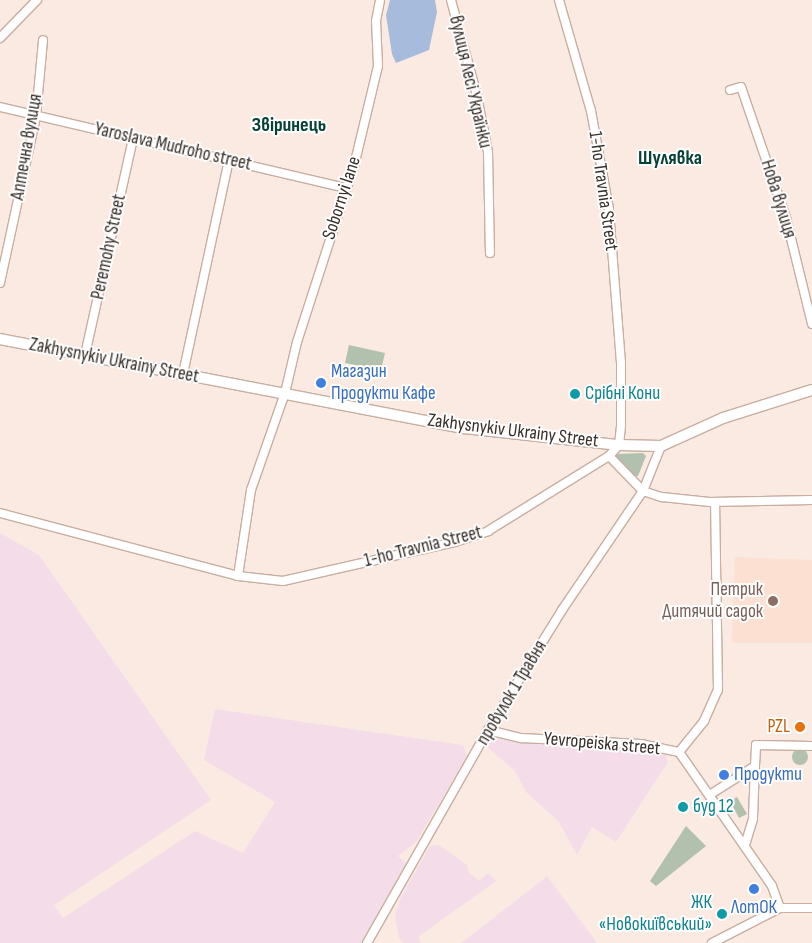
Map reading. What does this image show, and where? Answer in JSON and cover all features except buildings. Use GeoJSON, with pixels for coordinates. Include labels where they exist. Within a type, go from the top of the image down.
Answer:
{"type":"FeatureCollection","features":[{"type":"Feature","properties":{"kind":"street"},"geometry":{"type":"LineString","coordinates":[[0,38],[37,0]]}},
{"type":"Feature","properties":{"kind":"street","name":"Sobornyi lane"},"geometry":{"type":"LineString","coordinates":[[238,576],[251,490],[285,394],[296,342],[346,188],[378,66],[376,21],[380,0]]}},
{"type":"Feature","properties":{"kind":"street","name":"вулиця Лесі Українки"},"geometry":{"type":"LineString","coordinates":[[450,0],[477,96],[488,152],[490,254]]}},
{"type":"Feature","properties":{"kind":"street","name":"1-ho Travnia Street"},"geometry":{"type":"LineString","coordinates":[[0,513],[238,576],[267,581],[298,580],[382,556],[455,542],[510,520],[609,456],[619,445],[621,363],[609,209],[591,111],[559,0]]}},
{"type":"Feature","properties":{"kind":"street","name":"Аптечна вулиця"},"geometry":{"type":"LineString","coordinates":[[0,283],[36,116],[43,40]]}},
{"type":"Feature","properties":{"kind":"street","name":"Нова вулиця"},"geometry":{"type":"LineString","coordinates":[[730,90],[741,87],[786,218],[812,324]]}},
{"type":"Feature","properties":{"kind":"street","name":"Yaroslava Mudroho street"},"geometry":{"type":"LineString","coordinates":[[0,107],[229,159],[346,188]]}},
{"type":"Feature","properties":{"kind":"street","name":"Peremohy Street"},"geometry":{"type":"LineString","coordinates":[[85,356],[133,138]]}},
{"type":"Feature","properties":{"kind":"street"},"geometry":{"type":"LineString","coordinates":[[184,374],[229,159]]}},
{"type":"Feature","properties":{"kind":"street","name":"Zakhysnykiv Ukrainy Street"},"geometry":{"type":"LineString","coordinates":[[0,339],[464,428],[619,445],[661,446],[723,418],[812,390]]}},
{"type":"Feature","properties":{"kind":"street","name":"провулок 1 Травня"},"geometry":{"type":"LineString","coordinates":[[367,943],[488,730],[562,610],[643,491],[661,446]]}},
{"type":"Feature","properties":{"kind":"street","name":"Zakhysnykiv Ukrainy Street"},"geometry":{"type":"LineString","coordinates":[[609,456],[643,491]]}},
{"type":"Feature","properties":{"kind":"street"},"geometry":{"type":"LineString","coordinates":[[643,491],[684,502],[812,500]]}},
{"type":"Feature","properties":{"kind":"street"},"geometry":{"type":"LineString","coordinates":[[679,752],[704,721],[718,690],[715,502]]}},
{"type":"Feature","properties":{"kind":"street","name":"Yevropeiska street"},"geometry":{"type":"LineString","coordinates":[[488,730],[521,738],[641,744],[679,752],[711,794],[772,886],[780,908]]}},
{"type":"Feature","properties":{"kind":"street"},"geometry":{"type":"LineString","coordinates":[[745,845],[754,820],[756,744],[812,746]]}},
{"type":"Feature","properties":{"kind":"street"},"geometry":{"type":"LineString","coordinates":[[711,794],[755,766]]}},
{"type":"Feature","properties":{"kind":"street"},"geometry":{"type":"LineString","coordinates":[[712,943],[780,908],[812,908]]}},
{"type":"Feature","properties":{"kind":"shaded area"},"geometry":{"type":"Polygon","coordinates":[[[0,533],[39,555],[211,800],[54,905],[63,918],[195,831],[243,853],[275,802],[204,760],[215,709],[463,745],[467,757],[416,842],[398,856],[407,864],[362,943],[0,943],[0,533]]]}},
{"type":"Feature","properties":{"kind":"shaded area","name":"Петрик Дитячий садок"},"geometry":{"type":"Polygon","coordinates":[[[735,557],[812,560],[812,643],[732,643],[735,557]]]}},
{"type":"Feature","properties":{"kind":"shaded area"},"geometry":{"type":"Polygon","coordinates":[[[492,735],[520,741],[629,749],[665,754],[668,762],[616,842],[592,827],[577,855],[559,822],[526,792],[515,771],[486,746],[492,735]]]}},
{"type":"Feature","properties":{"kind":"shaded area"},"geometry":{"type":"Polygon","coordinates":[[[439,845],[467,865],[468,872],[479,881],[488,873],[496,881],[418,937],[421,943],[403,943],[399,938],[395,915],[401,897],[430,846],[439,845]]]}},
{"type":"Feature","properties":{"kind":"shaded area"},"geometry":{"type":"Polygon","coordinates":[[[547,876],[597,943],[461,943],[531,889],[547,876]]]}},
{"type":"Feature","properties":{"kind":"green space"},"geometry":{"type":"Polygon","coordinates":[[[349,345],[385,353],[381,370],[345,363],[349,345]]]}},
{"type":"Feature","properties":{"kind":"green space"},"geometry":{"type":"Polygon","coordinates":[[[643,453],[646,456],[638,476],[633,477],[616,459],[616,454],[643,453]]]}},
{"type":"Feature","properties":{"kind":"green space"},"geometry":{"type":"Polygon","coordinates":[[[800,749],[808,757],[800,765],[792,757],[800,749]]]}},
{"type":"Feature","properties":{"kind":"green space"},"geometry":{"type":"Polygon","coordinates":[[[737,797],[747,814],[739,818],[730,801],[737,797]]]}},
{"type":"Feature","properties":{"kind":"green space"},"geometry":{"type":"Polygon","coordinates":[[[686,826],[706,846],[656,886],[650,881],[686,826]]]}},
{"type":"Feature","properties":{"kind":"water"},"geometry":{"type":"Polygon","coordinates":[[[390,0],[435,0],[437,12],[429,50],[396,63],[392,54],[386,15],[390,0]]]}},
{"type":"Feature","properties":{"kind":"place","name":"Магазин Продукти Кафе"},"geometry":{"type":"Point","coordinates":[321,383]}},
{"type":"Feature","properties":{"kind":"place","name":"Срібні Кони"},"geometry":{"type":"Point","coordinates":[575,394]}},
{"type":"Feature","properties":{"kind":"place","name":"Петрик Дитячий садок"},"geometry":{"type":"Point","coordinates":[773,601]}},
{"type":"Feature","properties":{"kind":"place","name":"PZL"},"geometry":{"type":"Point","coordinates":[800,727]}},
{"type":"Feature","properties":{"kind":"place","name":"Продукти"},"geometry":{"type":"Point","coordinates":[724,775]}},
{"type":"Feature","properties":{"kind":"place","name":"буд 12"},"geometry":{"type":"Point","coordinates":[683,807]}},
{"type":"Feature","properties":{"kind":"place","name":"ЛотОК"},"geometry":{"type":"Point","coordinates":[754,889]}},
{"type":"Feature","properties":{"kind":"place","name":"ЖК «Новокиївський»"},"geometry":{"type":"Point","coordinates":[722,914]}},
{"type":"Feature","properties":{"kind":"district","name":"Звіринець"},"geometry":{"type":"Point","coordinates":[289,125]}},
{"type":"Feature","properties":{"kind":"district","name":"Шулявка"},"geometry":{"type":"Point","coordinates":[670,158]}}]}
